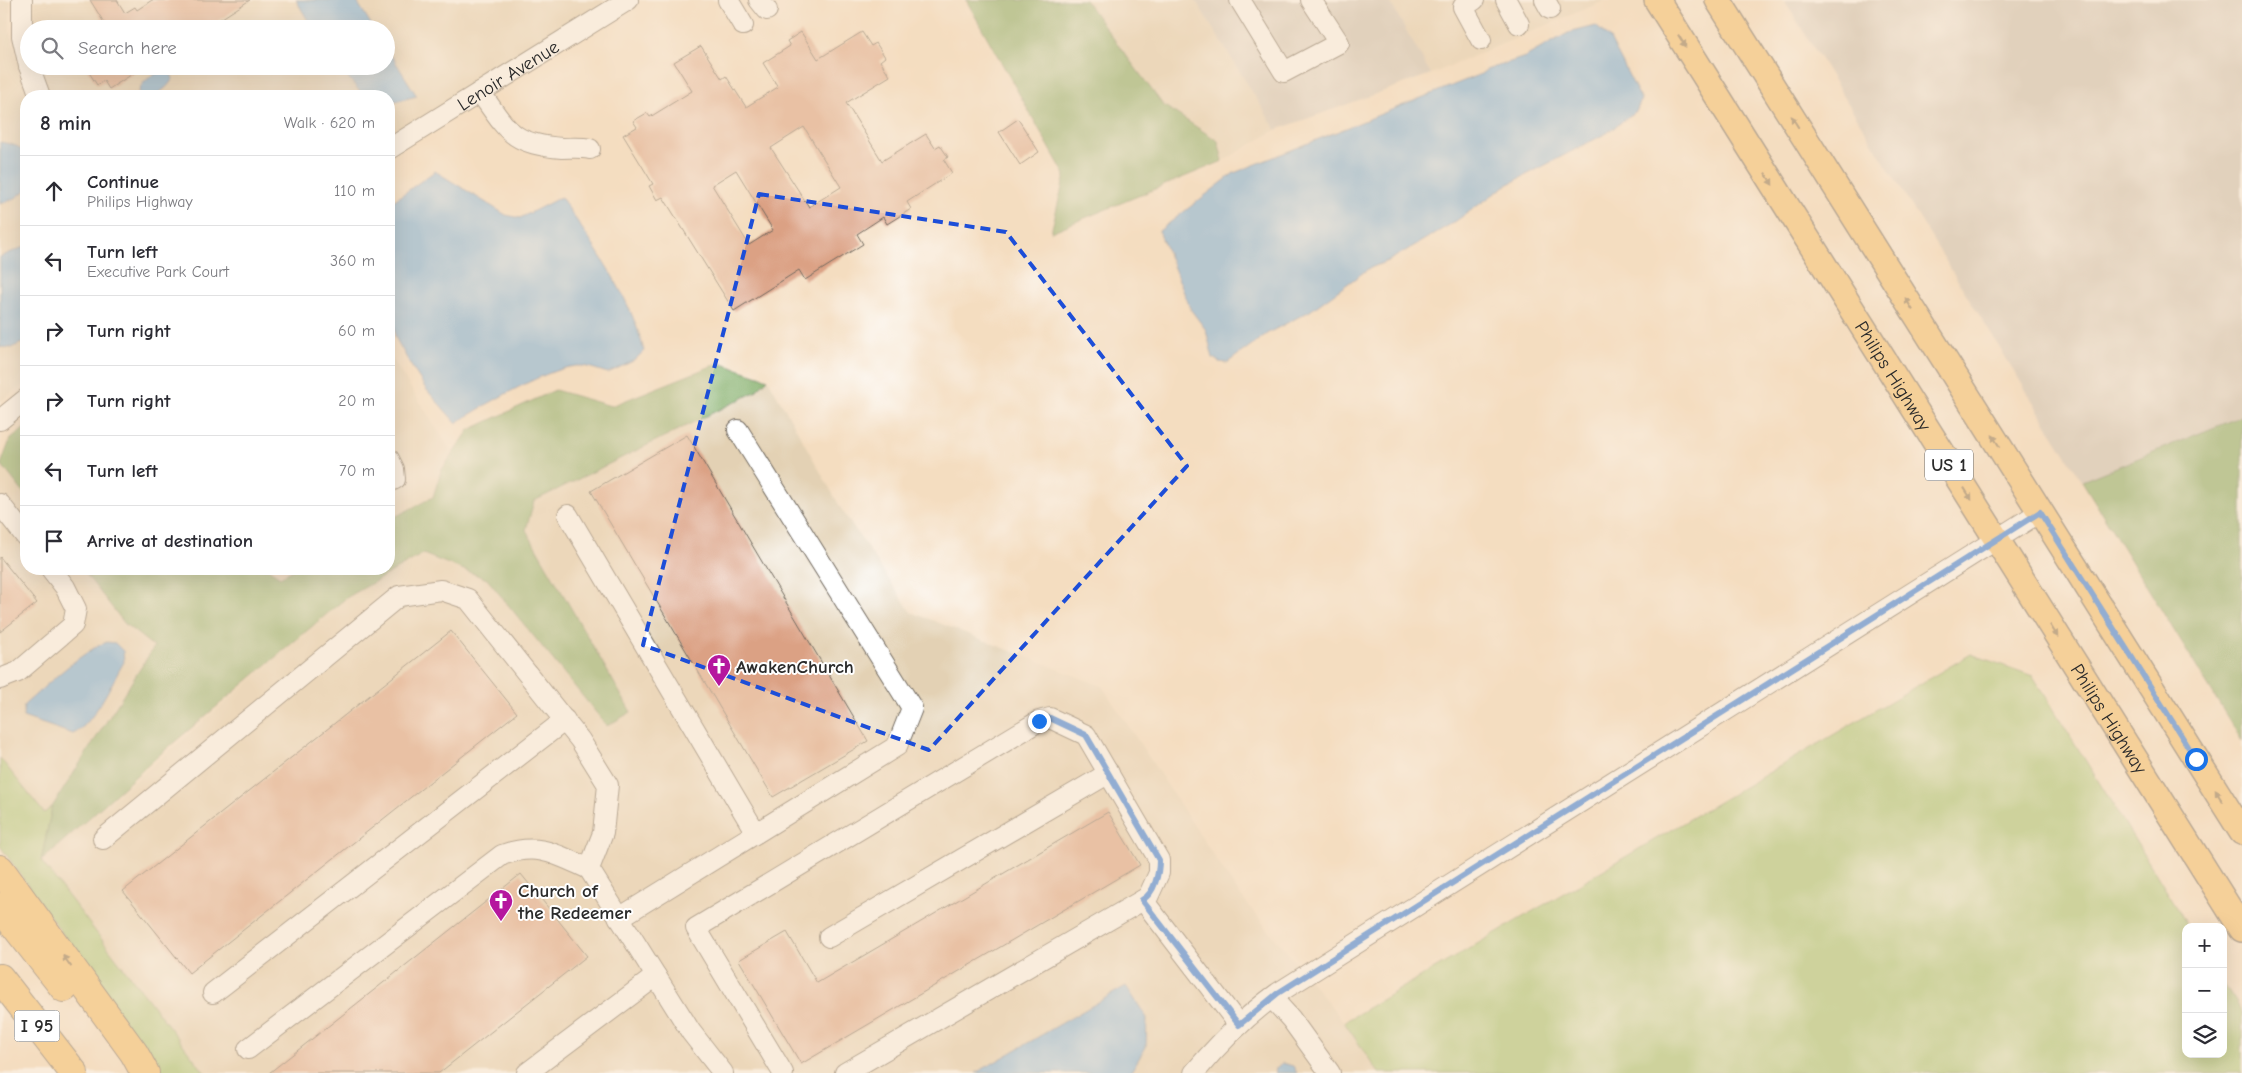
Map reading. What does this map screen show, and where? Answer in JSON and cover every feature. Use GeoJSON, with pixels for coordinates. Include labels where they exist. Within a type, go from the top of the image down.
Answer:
{"type":"FeatureCollection","features":[{"type":"Feature","properties":{"kind":"highway"},"geometry":{"type":"LineString","coordinates":[[0,869],[134,1053],[145,1073]]}},
{"type":"Feature","properties":{"kind":"highway"},"geometry":{"type":"LineString","coordinates":[[0,907],[132,1073]]}},
{"type":"Feature","properties":{"kind":"highway","name":"I 95"},"geometry":{"type":"LineString","coordinates":[[0,978],[74,1073]]}},
{"type":"Feature","properties":{"kind":"main road","name":"Philips Highway"},"geometry":{"type":"LineString","coordinates":[[1656,0],[2242,929]]}},
{"type":"Feature","properties":{"kind":"main road","name":"US 1"},"geometry":{"type":"LineString","coordinates":[[1718,0],[2242,832]]}},
{"type":"Feature","properties":{"kind":"street","name":"Lenoir Avenue"},"geometry":{"type":"LineString","coordinates":[[395,145],[628,0]]}},
{"type":"Feature","properties":{"kind":"street"},"geometry":{"type":"LineString","coordinates":[[728,0],[743,25]]}},
{"type":"Feature","properties":{"kind":"street"},"geometry":{"type":"LineString","coordinates":[[1240,0],[1284,72],[1339,43],[1312,0]]}},
{"type":"Feature","properties":{"kind":"street"},"geometry":{"type":"LineString","coordinates":[[1474,0],[1463,7],[1481,40]]}},
{"type":"Feature","properties":{"kind":"street"},"geometry":{"type":"LineString","coordinates":[[1506,0],[1519,24]]}},
{"type":"Feature","properties":{"kind":"street"},"geometry":{"type":"LineString","coordinates":[[22,1],[22,20]]}},
{"type":"Feature","properties":{"kind":"street"},"geometry":{"type":"LineString","coordinates":[[32,75],[38,90]]}},
{"type":"Feature","properties":{"kind":"street"},"geometry":{"type":"LineString","coordinates":[[480,92],[502,123],[516,138],[532,144],[590,149]]}},
{"type":"Feature","properties":{"kind":"street"},"geometry":{"type":"LineString","coordinates":[[0,420],[20,405]]}},
{"type":"Feature","properties":{"kind":"street"},"geometry":{"type":"LineString","coordinates":[[619,918],[897,746],[912,708],[738,430]]}},
{"type":"Feature","properties":{"kind":"street"},"geometry":{"type":"LineString","coordinates":[[0,504],[20,530]]}},
{"type":"Feature","properties":{"kind":"street"},"geometry":{"type":"LineString","coordinates":[[1194,1073],[1217,1046],[1272,998],[1997,541],[2040,512]]}},
{"type":"Feature","properties":{"kind":"street"},"geometry":{"type":"LineString","coordinates":[[568,515],[756,833]]}},
{"type":"Feature","properties":{"kind":"street"},"geometry":{"type":"LineString","coordinates":[[0,679],[18,672],[73,625],[76,609],[65,587],[56,575]]}},
{"type":"Feature","properties":{"kind":"street"},"geometry":{"type":"LineString","coordinates":[[103,838],[399,596],[441,590],[468,599],[565,720],[608,785],[602,833],[588,869]]}},
{"type":"Feature","properties":{"kind":"street"},"geometry":{"type":"LineString","coordinates":[[783,1073],[696,928],[1039,721],[1050,718],[1086,735],[1159,860],[1159,873],[1148,897],[845,1073]]}},
{"type":"Feature","properties":{"kind":"street"},"geometry":{"type":"LineString","coordinates":[[213,993],[565,720]]}},
{"type":"Feature","properties":{"kind":"street"},"geometry":{"type":"LineString","coordinates":[[828,937],[1108,773]]}},
{"type":"Feature","properties":{"kind":"street"},"geometry":{"type":"LineString","coordinates":[[248,1049],[502,855],[518,849],[546,850],[588,869],[691,1032],[723,1073]]}},
{"type":"Feature","properties":{"kind":"street"},"geometry":{"type":"LineString","coordinates":[[1142,900],[1239,1025]]}},
{"type":"Feature","properties":{"kind":"street"},"geometry":{"type":"LineString","coordinates":[[527,1073],[656,976]]}},
{"type":"Feature","properties":{"kind":"street"},"geometry":{"type":"LineString","coordinates":[[1272,998],[1291,1019],[1330,1073]]}},
{"type":"Feature","properties":{"kind":"highlighted area"},"geometry":{"type":"Polygon","coordinates":[[[759,194],[1006,232],[1187,466],[929,750],[643,645],[759,194]]]}},
{"type":"Feature","properties":{"kind":"shaded area"},"geometry":{"type":"Polygon","coordinates":[[[0,0],[10,0],[10,32],[25,90],[20,90],[20,387],[0,402],[0,0]]]}},
{"type":"Feature","properties":{"kind":"shaded area"},"geometry":{"type":"Polygon","coordinates":[[[35,0],[607,0],[395,134],[395,90],[48,90],[40,75],[395,75],[395,20],[33,20],[35,0]]]}},
{"type":"Feature","properties":{"kind":"shaded area"},"geometry":{"type":"Polygon","coordinates":[[[1085,0],[1195,0],[1276,130],[1223,161],[1218,141],[1163,105],[1085,0]]]}},
{"type":"Feature","properties":{"kind":"shaded area"},"geometry":{"type":"Polygon","coordinates":[[[1195,0],[1389,0],[1431,74],[1276,130],[1195,0]]]}},
{"type":"Feature","properties":{"kind":"shaded area"},"geometry":{"type":"Polygon","coordinates":[[[1389,0],[1606,0],[1431,74],[1389,0]]]}},
{"type":"Feature","properties":{"kind":"shaded area"},"geometry":{"type":"Polygon","coordinates":[[[1784,0],[2242,0],[2242,416],[2082,481],[1784,0]]]}},
{"type":"Feature","properties":{"kind":"shaded area"},"geometry":{"type":"Polygon","coordinates":[[[395,363],[453,454],[441,471],[433,497],[395,517],[395,363]]]}},
{"type":"Feature","properties":{"kind":"shaded area"},"geometry":{"type":"Polygon","coordinates":[[[768,379],[842,510],[911,612],[1102,686],[1239,894],[1344,1022],[1380,1073],[205,1073],[41,861],[346,598],[386,575],[395,575],[395,570],[423,554],[755,392],[768,379]]]}},
{"type":"Feature","properties":{"kind":"shaded area"},"geometry":{"type":"Polygon","coordinates":[[[0,462],[20,488],[20,575],[87,575],[125,624],[154,647],[52,807],[44,813],[0,758],[0,462]]]}},
{"type":"Feature","properties":{"kind":"green space"},"geometry":{"type":"Polygon","coordinates":[[[966,0],[1085,0],[1163,105],[1218,141],[1223,161],[1051,232],[1065,175],[966,0]]]}},
{"type":"Feature","properties":{"kind":"green space"},"geometry":{"type":"Polygon","coordinates":[[[719,363],[768,379],[755,392],[534,501],[526,530],[631,712],[607,726],[487,579],[423,554],[395,570],[395,517],[433,497],[441,471],[469,430],[555,390],[611,406],[719,363]]]}},
{"type":"Feature","properties":{"kind":"green space"},"geometry":{"type":"Polygon","coordinates":[[[2242,416],[2242,741],[2082,481],[2242,416]]]}},
{"type":"Feature","properties":{"kind":"green space"},"geometry":{"type":"Polygon","coordinates":[[[20,432],[20,488],[1,464],[10,440],[20,432]]]}},
{"type":"Feature","properties":{"kind":"green space"},"geometry":{"type":"Polygon","coordinates":[[[87,575],[277,575],[280,577],[284,575],[386,575],[346,598],[164,751],[41,861],[52,807],[154,647],[125,624],[87,575]]]}},
{"type":"Feature","properties":{"kind":"green space"},"geometry":{"type":"Polygon","coordinates":[[[1971,654],[2033,676],[2187,923],[2182,923],[2182,1058],[2227,1058],[2227,988],[2242,1012],[2242,1073],[1379,1073],[1344,1022],[1971,654]]]}},
{"type":"Feature","properties":{"kind":"green space"},"geometry":{"type":"Polygon","coordinates":[[[0,758],[44,813],[52,807],[41,861],[205,1073],[161,1073],[0,846],[0,758]]]}},
{"type":"Feature","properties":{"kind":"water"},"geometry":{"type":"Polygon","coordinates":[[[296,0],[356,0],[368,20],[308,20],[296,0]]]}},
{"type":"Feature","properties":{"kind":"water"},"geometry":{"type":"Polygon","coordinates":[[[1596,26],[1610,39],[1641,99],[1637,110],[1607,133],[1505,186],[1456,221],[1390,260],[1368,269],[1310,311],[1268,333],[1227,363],[1219,362],[1213,358],[1206,330],[1191,310],[1159,231],[1234,173],[1481,74],[1486,70],[1525,57],[1568,33],[1596,26]]]}},
{"type":"Feature","properties":{"kind":"water"},"geometry":{"type":"Polygon","coordinates":[[[395,61],[417,96],[395,102],[395,90],[359,90],[346,75],[395,75],[395,61]]]}},
{"type":"Feature","properties":{"kind":"water"},"geometry":{"type":"Polygon","coordinates":[[[155,75],[171,75],[173,78],[162,90],[140,90],[147,80],[155,75]]]}},
{"type":"Feature","properties":{"kind":"water"},"geometry":{"type":"Polygon","coordinates":[[[0,142],[20,148],[20,194],[0,204],[0,142]]]}},
{"type":"Feature","properties":{"kind":"water"},"geometry":{"type":"Polygon","coordinates":[[[435,171],[506,215],[520,218],[561,197],[598,252],[620,290],[630,309],[644,351],[635,360],[608,373],[582,366],[554,371],[518,387],[456,423],[426,389],[395,337],[395,200],[435,171]]]}},
{"type":"Feature","properties":{"kind":"water"},"geometry":{"type":"Polygon","coordinates":[[[20,249],[20,344],[11,348],[0,347],[0,257],[20,249]]]}},
{"type":"Feature","properties":{"kind":"water"},"geometry":{"type":"Polygon","coordinates":[[[107,642],[115,643],[123,651],[124,662],[88,722],[73,734],[23,717],[24,705],[53,679],[86,653],[107,642]]]}},
{"type":"Feature","properties":{"kind":"water"},"geometry":{"type":"Polygon","coordinates":[[[1126,986],[1147,1018],[1146,1047],[1130,1073],[976,1073],[1126,986]]]}},
{"type":"Feature","properties":{"kind":"water"},"geometry":{"type":"Polygon","coordinates":[[[1282,1063],[1293,1066],[1297,1073],[1275,1073],[1276,1068],[1282,1063]]]}},
{"type":"Feature","properties":{"kind":"building"},"geometry":{"type":"Polygon","coordinates":[[[90,0],[117,0],[125,13],[135,7],[137,10],[152,0],[250,0],[219,20],[102,20],[90,0]]]}},
{"type":"Feature","properties":{"kind":"building"},"geometry":{"type":"Polygon","coordinates":[[[801,32],[818,59],[862,32],[871,46],[876,43],[885,57],[880,61],[890,76],[846,103],[882,161],[926,134],[935,148],[940,145],[948,157],[944,160],[952,173],[907,202],[911,209],[887,224],[883,217],[857,234],[863,244],[805,280],[799,270],[734,311],[663,197],[657,200],[649,186],[653,184],[623,135],[637,127],[633,121],[647,113],[650,117],[692,91],[674,62],[701,46],[722,79],[726,76],[746,107],[778,87],[763,63],[790,46],[787,41],[801,32]],[[804,127],[771,148],[809,207],[841,187],[804,127]],[[736,170],[712,185],[749,245],[773,230],[736,170]]]}},
{"type":"Feature","properties":{"kind":"building"},"geometry":{"type":"Polygon","coordinates":[[[91,75],[131,75],[109,89],[104,81],[97,85],[91,75]]]}},
{"type":"Feature","properties":{"kind":"building"},"geometry":{"type":"Polygon","coordinates":[[[1018,119],[1039,152],[1020,165],[999,132],[1018,119]]]}},
{"type":"Feature","properties":{"kind":"building"},"geometry":{"type":"Polygon","coordinates":[[[687,435],[868,741],[773,797],[591,491],[687,435]]]}},
{"type":"Feature","properties":{"kind":"building"},"geometry":{"type":"Polygon","coordinates":[[[0,557],[37,603],[0,632],[0,557]]]}},
{"type":"Feature","properties":{"kind":"building"},"geometry":{"type":"Polygon","coordinates":[[[451,631],[517,713],[189,973],[123,891],[451,631]]]}},
{"type":"Feature","properties":{"kind":"building"},"geometry":{"type":"Polygon","coordinates":[[[1108,812],[1140,865],[801,1064],[739,960],[787,932],[817,983],[1108,812]]]}},
{"type":"Feature","properties":{"kind":"building"},"geometry":{"type":"Polygon","coordinates":[[[521,874],[587,956],[439,1073],[269,1073],[521,874]]]}},
{"type":"Feature","properties":{"kind":"place","name":"AwakenChurch"},"geometry":{"type":"Point","coordinates":[719,687]}},
{"type":"Feature","properties":{"kind":"place","name":"Church of the Redeemer"},"geometry":{"type":"Point","coordinates":[501,922]}},
{"type":"Feature","properties":{"kind":"route"},"geometry":{"type":"LineString","coordinates":[[1039,721],[1050,718],[1086,735],[1159,860],[1159,873],[1148,897],[1142,900],[1239,1025],[1278,993],[1866,624],[2040,512],[2196,759]]}}]}
